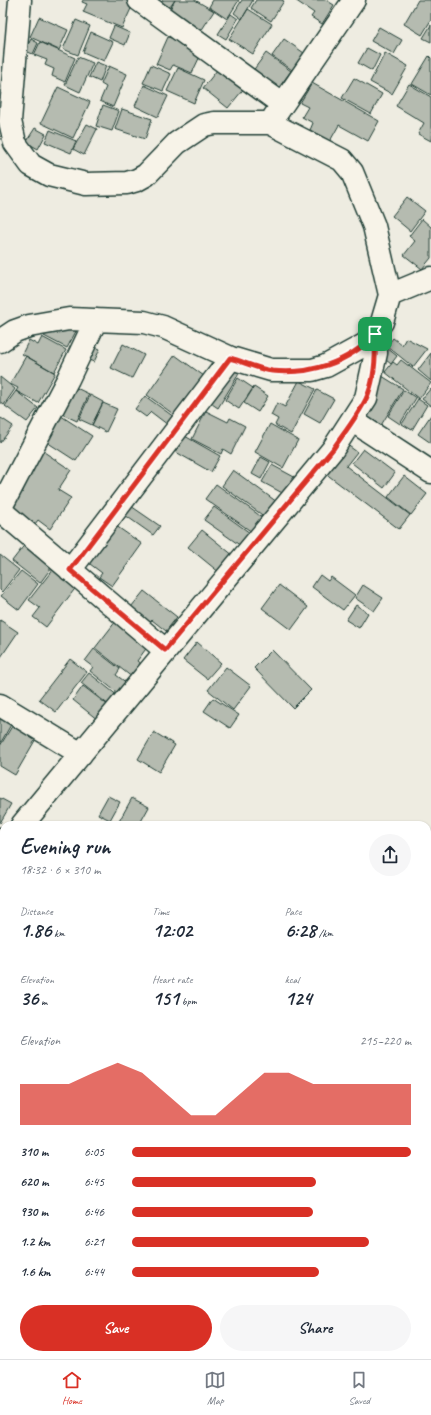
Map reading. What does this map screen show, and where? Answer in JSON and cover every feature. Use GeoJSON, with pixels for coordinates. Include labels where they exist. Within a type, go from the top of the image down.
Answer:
{"type":"FeatureCollection","features":[{"type":"Feature","properties":{"kind":"street"},"geometry":{"type":"LineString","coordinates":[[0,341],[15,331],[29,326],[69,319],[144,322],[164,327],[230,358],[271,370],[312,370],[326,366],[366,344],[375,334],[382,322],[392,295],[374,226],[352,172],[342,160],[270,123],[214,123],[204,125],[177,143],[146,175],[127,184],[86,184],[41,172],[31,166],[15,143],[10,122],[20,0]]}},
{"type":"Feature","properties":{"kind":"street"},"geometry":{"type":"LineString","coordinates":[[270,123],[354,0]]}},
{"type":"Feature","properties":{"kind":"street"},"geometry":{"type":"LineString","coordinates":[[151,3],[282,104]]}},
{"type":"Feature","properties":{"kind":"street"},"geometry":{"type":"LineString","coordinates":[[392,295],[423,281]]}},
{"type":"Feature","properties":{"kind":"street"},"geometry":{"type":"LineString","coordinates":[[96,320],[68,379],[0,509],[165,650]]}},
{"type":"Feature","properties":{"kind":"street"},"geometry":{"type":"LineString","coordinates":[[25,821],[165,650],[333,449],[353,421],[366,398],[376,353],[375,334]]}},
{"type":"Feature","properties":{"kind":"street"},"geometry":{"type":"LineString","coordinates":[[70,570],[230,358]]}},
{"type":"Feature","properties":{"kind":"street"},"geometry":{"type":"LineString","coordinates":[[353,421],[431,472]]}},
{"type":"Feature","properties":{"kind":"street"},"geometry":{"type":"LineString","coordinates":[[0,705],[81,754]]}},
{"type":"Feature","properties":{"kind":"building"},"geometry":{"type":"Polygon","coordinates":[[[83,0],[135,0],[122,28],[83,12],[87,4],[82,2],[83,0]]]}},
{"type":"Feature","properties":{"kind":"building"},"geometry":{"type":"Polygon","coordinates":[[[163,0],[175,0],[168,10],[160,5],[163,0]]]}},
{"type":"Feature","properties":{"kind":"building"},"geometry":{"type":"Polygon","coordinates":[[[175,0],[195,0],[214,11],[201,31],[169,11],[175,0]]]}},
{"type":"Feature","properties":{"kind":"building"},"geometry":{"type":"Polygon","coordinates":[[[213,0],[239,0],[227,19],[209,7],[213,0]]]}},
{"type":"Feature","properties":{"kind":"building"},"geometry":{"type":"Polygon","coordinates":[[[242,0],[253,0],[242,19],[234,13],[242,0]]]}},
{"type":"Feature","properties":{"kind":"building"},"geometry":{"type":"Polygon","coordinates":[[[256,0],[284,1],[271,21],[251,8],[256,0]]]}},
{"type":"Feature","properties":{"kind":"building"},"geometry":{"type":"Polygon","coordinates":[[[295,0],[326,0],[334,5],[322,24],[311,17],[314,13],[295,0]]]}},
{"type":"Feature","properties":{"kind":"building"},"geometry":{"type":"Polygon","coordinates":[[[418,0],[431,0],[431,20],[422,35],[404,24],[418,0]]]}},
{"type":"Feature","properties":{"kind":"building"},"geometry":{"type":"Polygon","coordinates":[[[248,9],[272,24],[253,54],[229,39],[248,9]]]}},
{"type":"Feature","properties":{"kind":"building"},"geometry":{"type":"Polygon","coordinates":[[[231,14],[238,19],[226,39],[218,34],[231,14]]]}},
{"type":"Feature","properties":{"kind":"building"},"geometry":{"type":"Polygon","coordinates":[[[39,17],[68,30],[59,50],[30,37],[39,17]]]}},
{"type":"Feature","properties":{"kind":"building"},"geometry":{"type":"Polygon","coordinates":[[[76,20],[90,26],[78,55],[63,49],[76,20]]]}},
{"type":"Feature","properties":{"kind":"building"},"geometry":{"type":"Polygon","coordinates":[[[431,25],[431,42],[423,38],[431,25]]]}},
{"type":"Feature","properties":{"kind":"building"},"geometry":{"type":"Polygon","coordinates":[[[114,26],[130,33],[125,45],[109,38],[114,26]]]}},
{"type":"Feature","properties":{"kind":"building"},"geometry":{"type":"Polygon","coordinates":[[[379,27],[402,40],[394,54],[371,41],[379,27]]]}},
{"type":"Feature","properties":{"kind":"building"},"geometry":{"type":"Polygon","coordinates":[[[91,32],[113,42],[104,61],[83,52],[91,32]]]}},
{"type":"Feature","properties":{"kind":"building"},"geometry":{"type":"Polygon","coordinates":[[[176,34],[202,52],[192,73],[173,65],[170,70],[156,64],[168,37],[174,39],[176,34]]]}},
{"type":"Feature","properties":{"kind":"building"},"geometry":{"type":"Polygon","coordinates":[[[31,39],[38,43],[33,54],[25,51],[31,39]]]}},
{"type":"Feature","properties":{"kind":"building"},"geometry":{"type":"Polygon","coordinates":[[[284,39],[304,53],[292,70],[272,56],[284,39]]]}},
{"type":"Feature","properties":{"kind":"building"},"geometry":{"type":"Polygon","coordinates":[[[40,42],[75,58],[65,82],[52,76],[54,69],[45,65],[47,60],[34,55],[40,42]]]}},
{"type":"Feature","properties":{"kind":"building"},"geometry":{"type":"Polygon","coordinates":[[[367,48],[380,55],[372,71],[358,63],[367,48]]]}},
{"type":"Feature","properties":{"kind":"building"},"geometry":{"type":"Polygon","coordinates":[[[266,53],[291,71],[277,90],[252,72],[266,53]]]}},
{"type":"Feature","properties":{"kind":"building"},"geometry":{"type":"Polygon","coordinates":[[[385,53],[408,66],[392,94],[370,82],[385,53]]]}},
{"type":"Feature","properties":{"kind":"building"},"geometry":{"type":"Polygon","coordinates":[[[429,56],[431,58],[431,95],[412,84],[429,56]]]}},
{"type":"Feature","properties":{"kind":"building"},"geometry":{"type":"Polygon","coordinates":[[[78,57],[93,63],[80,92],[65,85],[78,57]]]}},
{"type":"Feature","properties":{"kind":"building"},"geometry":{"type":"Polygon","coordinates":[[[96,62],[106,66],[100,82],[89,77],[96,62]]]}},
{"type":"Feature","properties":{"kind":"building"},"geometry":{"type":"Polygon","coordinates":[[[151,65],[171,74],[163,91],[143,83],[151,65]]]}},
{"type":"Feature","properties":{"kind":"building"},"geometry":{"type":"Polygon","coordinates":[[[221,65],[246,86],[228,108],[203,88],[221,65]]]}},
{"type":"Feature","properties":{"kind":"building"},"geometry":{"type":"Polygon","coordinates":[[[109,66],[127,74],[113,107],[100,101],[106,87],[101,84],[109,66]]]}},
{"type":"Feature","properties":{"kind":"building"},"geometry":{"type":"Polygon","coordinates":[[[178,68],[204,80],[194,103],[167,91],[178,68]]]}},
{"type":"Feature","properties":{"kind":"building"},"geometry":{"type":"Polygon","coordinates":[[[354,78],[382,94],[371,114],[342,98],[354,78]]]}},
{"type":"Feature","properties":{"kind":"building"},"geometry":{"type":"Polygon","coordinates":[[[312,83],[379,121],[368,141],[339,125],[330,141],[310,130],[313,123],[302,117],[308,107],[300,103],[312,83]]]}},
{"type":"Feature","properties":{"kind":"building"},"geometry":{"type":"Polygon","coordinates":[[[409,84],[431,97],[431,141],[418,134],[424,123],[396,106],[409,84]]]}},
{"type":"Feature","properties":{"kind":"building"},"geometry":{"type":"Polygon","coordinates":[[[144,85],[168,96],[158,117],[135,106],[144,85]]]}},
{"type":"Feature","properties":{"kind":"building"},"geometry":{"type":"Polygon","coordinates":[[[58,87],[90,102],[73,138],[41,123],[58,87]]]}},
{"type":"Feature","properties":{"kind":"building"},"geometry":{"type":"Polygon","coordinates":[[[103,105],[119,111],[112,131],[96,126],[103,105]]]}},
{"type":"Feature","properties":{"kind":"building"},"geometry":{"type":"Polygon","coordinates":[[[122,109],[152,119],[145,139],[115,129],[122,109]]]}},
{"type":"Feature","properties":{"kind":"building"},"geometry":{"type":"Polygon","coordinates":[[[87,124],[97,129],[84,155],[73,149],[87,124]]]}},
{"type":"Feature","properties":{"kind":"building"},"geometry":{"type":"Polygon","coordinates":[[[35,128],[46,134],[38,149],[26,142],[35,128]]]}},
{"type":"Feature","properties":{"kind":"building"},"geometry":{"type":"Polygon","coordinates":[[[50,130],[76,141],[71,153],[45,142],[50,130]]]}},
{"type":"Feature","properties":{"kind":"building"},"geometry":{"type":"Polygon","coordinates":[[[407,197],[425,211],[410,231],[392,216],[407,197]]]}},
{"type":"Feature","properties":{"kind":"building"},"geometry":{"type":"Polygon","coordinates":[[[422,219],[431,227],[431,258],[422,269],[404,255],[415,241],[409,236],[422,219]]]}},
{"type":"Feature","properties":{"kind":"building"},"geometry":{"type":"Polygon","coordinates":[[[81,322],[67,348],[44,336],[53,324],[81,322]]]}},
{"type":"Feature","properties":{"kind":"building"},"geometry":{"type":"Polygon","coordinates":[[[42,337],[66,350],[54,372],[22,354],[29,340],[38,345],[42,337]]]}},
{"type":"Feature","properties":{"kind":"building"},"geometry":{"type":"Polygon","coordinates":[[[393,338],[402,345],[406,338],[427,349],[413,367],[387,346],[393,338]]]}},
{"type":"Feature","properties":{"kind":"building"},"geometry":{"type":"Polygon","coordinates":[[[123,344],[144,355],[132,378],[111,368],[123,344]]]}},
{"type":"Feature","properties":{"kind":"building"},"geometry":{"type":"Polygon","coordinates":[[[382,344],[397,356],[391,364],[376,352],[382,344]]]}},
{"type":"Feature","properties":{"kind":"building"},"geometry":{"type":"Polygon","coordinates":[[[93,346],[100,349],[94,362],[86,359],[93,346]]]}},
{"type":"Feature","properties":{"kind":"building"},"geometry":{"type":"Polygon","coordinates":[[[431,353],[431,381],[418,370],[431,353]]]}},
{"type":"Feature","properties":{"kind":"building"},"geometry":{"type":"Polygon","coordinates":[[[175,355],[204,376],[176,416],[147,395],[175,355]]]}},
{"type":"Feature","properties":{"kind":"building"},"geometry":{"type":"Polygon","coordinates":[[[26,356],[55,373],[38,403],[16,391],[18,388],[10,384],[26,356]]]}},
{"type":"Feature","properties":{"kind":"building"},"geometry":{"type":"Polygon","coordinates":[[[401,360],[431,383],[419,399],[385,372],[393,362],[397,365],[401,360]]]}},
{"type":"Feature","properties":{"kind":"building"},"geometry":{"type":"Polygon","coordinates":[[[228,364],[240,372],[218,408],[206,400],[228,364]]]}},
{"type":"Feature","properties":{"kind":"building"},"geometry":{"type":"Polygon","coordinates":[[[382,376],[403,389],[380,427],[366,419],[373,408],[366,403],[382,376]]]}},
{"type":"Feature","properties":{"kind":"building"},"geometry":{"type":"Polygon","coordinates":[[[0,377],[15,389],[4,405],[0,402],[0,377]]]}},
{"type":"Feature","properties":{"kind":"building"},"geometry":{"type":"Polygon","coordinates":[[[238,378],[253,388],[239,409],[225,400],[238,378]]]}},
{"type":"Feature","properties":{"kind":"building"},"geometry":{"type":"Polygon","coordinates":[[[299,381],[315,389],[291,434],[275,425],[278,419],[271,415],[277,403],[285,407],[299,381]]]}},
{"type":"Feature","properties":{"kind":"building"},"geometry":{"type":"Polygon","coordinates":[[[68,384],[89,394],[77,421],[55,411],[68,384]]]}},
{"type":"Feature","properties":{"kind":"building"},"geometry":{"type":"Polygon","coordinates":[[[254,387],[268,396],[258,412],[244,403],[254,387]]]}},
{"type":"Feature","properties":{"kind":"building"},"geometry":{"type":"Polygon","coordinates":[[[431,388],[431,406],[422,399],[431,388]]]}},
{"type":"Feature","properties":{"kind":"building"},"geometry":{"type":"Polygon","coordinates":[[[317,390],[334,399],[320,423],[304,414],[317,390]]]}},
{"type":"Feature","properties":{"kind":"building"},"geometry":{"type":"Polygon","coordinates":[[[404,390],[416,398],[400,424],[388,416],[404,390]]]}},
{"type":"Feature","properties":{"kind":"building"},"geometry":{"type":"Polygon","coordinates":[[[16,391],[38,408],[27,422],[5,406],[16,391]]]}},
{"type":"Feature","properties":{"kind":"building"},"geometry":{"type":"Polygon","coordinates":[[[90,395],[103,402],[92,425],[79,419],[90,395]]]}},
{"type":"Feature","properties":{"kind":"building"},"geometry":{"type":"Polygon","coordinates":[[[145,396],[174,417],[168,425],[151,412],[146,417],[135,409],[145,396]]]}},
{"type":"Feature","properties":{"kind":"building"},"geometry":{"type":"Polygon","coordinates":[[[418,399],[427,405],[412,430],[402,424],[418,399]]]}},
{"type":"Feature","properties":{"kind":"building"},"geometry":{"type":"Polygon","coordinates":[[[103,403],[117,409],[106,432],[92,425],[103,403]]]}},
{"type":"Feature","properties":{"kind":"building"},"geometry":{"type":"Polygon","coordinates":[[[206,411],[228,422],[230,418],[245,426],[231,454],[223,449],[221,454],[192,439],[206,411]]]}},
{"type":"Feature","properties":{"kind":"building"},"geometry":{"type":"Polygon","coordinates":[[[55,412],[92,436],[76,461],[39,437],[55,412]]]}},
{"type":"Feature","properties":{"kind":"building"},"geometry":{"type":"Polygon","coordinates":[[[431,415],[431,443],[418,434],[431,415]]]}},
{"type":"Feature","properties":{"kind":"building"},"geometry":{"type":"Polygon","coordinates":[[[1,418],[13,426],[0,443],[0,419],[1,418]]]}},
{"type":"Feature","properties":{"kind":"building"},"geometry":{"type":"Polygon","coordinates":[[[270,424],[298,440],[283,468],[255,452],[270,424]]]}},
{"type":"Feature","properties":{"kind":"building"},"geometry":{"type":"Polygon","coordinates":[[[176,431],[220,456],[211,472],[167,447],[176,431]]]}},
{"type":"Feature","properties":{"kind":"building"},"geometry":{"type":"Polygon","coordinates":[[[342,441],[357,452],[346,466],[410,515],[399,529],[321,470],[342,441]]]}},
{"type":"Feature","properties":{"kind":"building"},"geometry":{"type":"Polygon","coordinates":[[[363,449],[395,473],[384,488],[352,463],[363,449]]]}},
{"type":"Feature","properties":{"kind":"building"},"geometry":{"type":"Polygon","coordinates":[[[41,450],[71,470],[58,490],[71,498],[50,529],[38,520],[35,524],[4,503],[41,450]]]}},
{"type":"Feature","properties":{"kind":"building"},"geometry":{"type":"Polygon","coordinates":[[[261,457],[270,462],[261,479],[252,474],[261,457]]]}},
{"type":"Feature","properties":{"kind":"building"},"geometry":{"type":"Polygon","coordinates":[[[272,465],[296,478],[286,495],[262,482],[272,465]]]}},
{"type":"Feature","properties":{"kind":"building"},"geometry":{"type":"Polygon","coordinates":[[[233,470],[277,502],[265,517],[222,486],[233,470]]]}},
{"type":"Feature","properties":{"kind":"building"},"geometry":{"type":"Polygon","coordinates":[[[404,476],[427,494],[411,515],[388,497],[404,476]]]}},
{"type":"Feature","properties":{"kind":"building"},"geometry":{"type":"Polygon","coordinates":[[[216,484],[263,518],[252,532],[205,499],[216,484]]]}},
{"type":"Feature","properties":{"kind":"building"},"geometry":{"type":"Polygon","coordinates":[[[128,504],[160,526],[153,535],[122,513],[128,504]]]}},
{"type":"Feature","properties":{"kind":"building"},"geometry":{"type":"Polygon","coordinates":[[[214,507],[250,533],[241,546],[204,520],[214,507]]]}},
{"type":"Feature","properties":{"kind":"building"},"geometry":{"type":"Polygon","coordinates":[[[109,521],[142,544],[112,586],[99,577],[102,573],[82,558],[109,521]]]}},
{"type":"Feature","properties":{"kind":"building"},"geometry":{"type":"Polygon","coordinates":[[[202,530],[234,556],[220,573],[188,547],[202,530]]]}},
{"type":"Feature","properties":{"kind":"building"},"geometry":{"type":"Polygon","coordinates":[[[26,543],[54,564],[40,583],[12,561],[26,543]]]}},
{"type":"Feature","properties":{"kind":"building"},"geometry":{"type":"Polygon","coordinates":[[[0,555],[19,570],[2,592],[0,590],[0,555]]]}},
{"type":"Feature","properties":{"kind":"building"},"geometry":{"type":"Polygon","coordinates":[[[54,568],[77,586],[46,627],[33,617],[40,608],[29,600],[54,568]]]}},
{"type":"Feature","properties":{"kind":"building"},"geometry":{"type":"Polygon","coordinates":[[[21,571],[38,584],[19,610],[1,596],[21,571]]]}},
{"type":"Feature","properties":{"kind":"building"},"geometry":{"type":"Polygon","coordinates":[[[320,575],[328,581],[331,577],[355,595],[343,610],[312,587],[320,575]]]}},
{"type":"Feature","properties":{"kind":"building"},"geometry":{"type":"Polygon","coordinates":[[[279,585],[308,607],[291,630],[262,608],[279,585]]]}},
{"type":"Feature","properties":{"kind":"building"},"geometry":{"type":"Polygon","coordinates":[[[363,585],[383,598],[374,611],[355,598],[363,585]]]}},
{"type":"Feature","properties":{"kind":"building"},"geometry":{"type":"Polygon","coordinates":[[[144,591],[177,617],[166,631],[152,620],[146,627],[127,612],[144,591]]]}},
{"type":"Feature","properties":{"kind":"building"},"geometry":{"type":"Polygon","coordinates":[[[356,605],[368,613],[359,628],[346,620],[356,605]]]}},
{"type":"Feature","properties":{"kind":"building"},"geometry":{"type":"Polygon","coordinates":[[[0,620],[18,632],[1,657],[0,656],[0,620]]]}},
{"type":"Feature","properties":{"kind":"building"},"geometry":{"type":"Polygon","coordinates":[[[116,621],[148,646],[137,661],[142,665],[133,678],[95,648],[116,621]]]}},
{"type":"Feature","properties":{"kind":"building"},"geometry":{"type":"Polygon","coordinates":[[[197,642],[221,663],[207,679],[183,660],[197,642]]]}},
{"type":"Feature","properties":{"kind":"building"},"geometry":{"type":"Polygon","coordinates":[[[94,649],[120,669],[116,675],[127,683],[119,694],[90,671],[93,667],[85,661],[94,649]]]}},
{"type":"Feature","properties":{"kind":"building"},"geometry":{"type":"Polygon","coordinates":[[[272,650],[311,690],[293,708],[254,668],[272,650]]]}},
{"type":"Feature","properties":{"kind":"building"},"geometry":{"type":"Polygon","coordinates":[[[70,659],[87,672],[56,712],[39,699],[70,659]]]}},
{"type":"Feature","properties":{"kind":"building"},"geometry":{"type":"Polygon","coordinates":[[[226,667],[251,686],[233,710],[208,690],[226,667]]]}},
{"type":"Feature","properties":{"kind":"building"},"geometry":{"type":"Polygon","coordinates":[[[89,673],[118,696],[110,706],[81,683],[89,673]]]}},
{"type":"Feature","properties":{"kind":"building"},"geometry":{"type":"Polygon","coordinates":[[[83,686],[109,706],[98,720],[73,700],[83,686]]]}},
{"type":"Feature","properties":{"kind":"building"},"geometry":{"type":"Polygon","coordinates":[[[213,698],[239,715],[230,728],[204,711],[213,698]]]}},
{"type":"Feature","properties":{"kind":"building"},"geometry":{"type":"Polygon","coordinates":[[[0,713],[13,721],[0,744],[0,713]]]}},
{"type":"Feature","properties":{"kind":"building"},"geometry":{"type":"Polygon","coordinates":[[[14,723],[37,737],[15,775],[0,766],[0,746],[14,723]]]}},
{"type":"Feature","properties":{"kind":"building"},"geometry":{"type":"Polygon","coordinates":[[[154,732],[175,745],[159,772],[138,759],[154,732]]]}},
{"type":"Feature","properties":{"kind":"building"},"geometry":{"type":"Polygon","coordinates":[[[108,796],[120,802],[110,820],[98,814],[108,796]]]}},
{"type":"Feature","properties":{"kind":"building"},"geometry":{"type":"Polygon","coordinates":[[[0,798],[11,804],[0,821],[0,798]]]}},
{"type":"Feature","properties":{"kind":"building"},"geometry":{"type":"Polygon","coordinates":[[[132,798],[149,807],[141,821],[119,821],[132,798]]]}},
{"type":"Feature","properties":{"kind":"route"},"geometry":{"type":"LineString","coordinates":[[375,334],[376,353],[370,385],[366,398],[353,421],[333,449],[165,650],[70,570],[230,358],[271,370],[312,370],[326,366],[350,354],[366,344],[375,334]]}}]}
